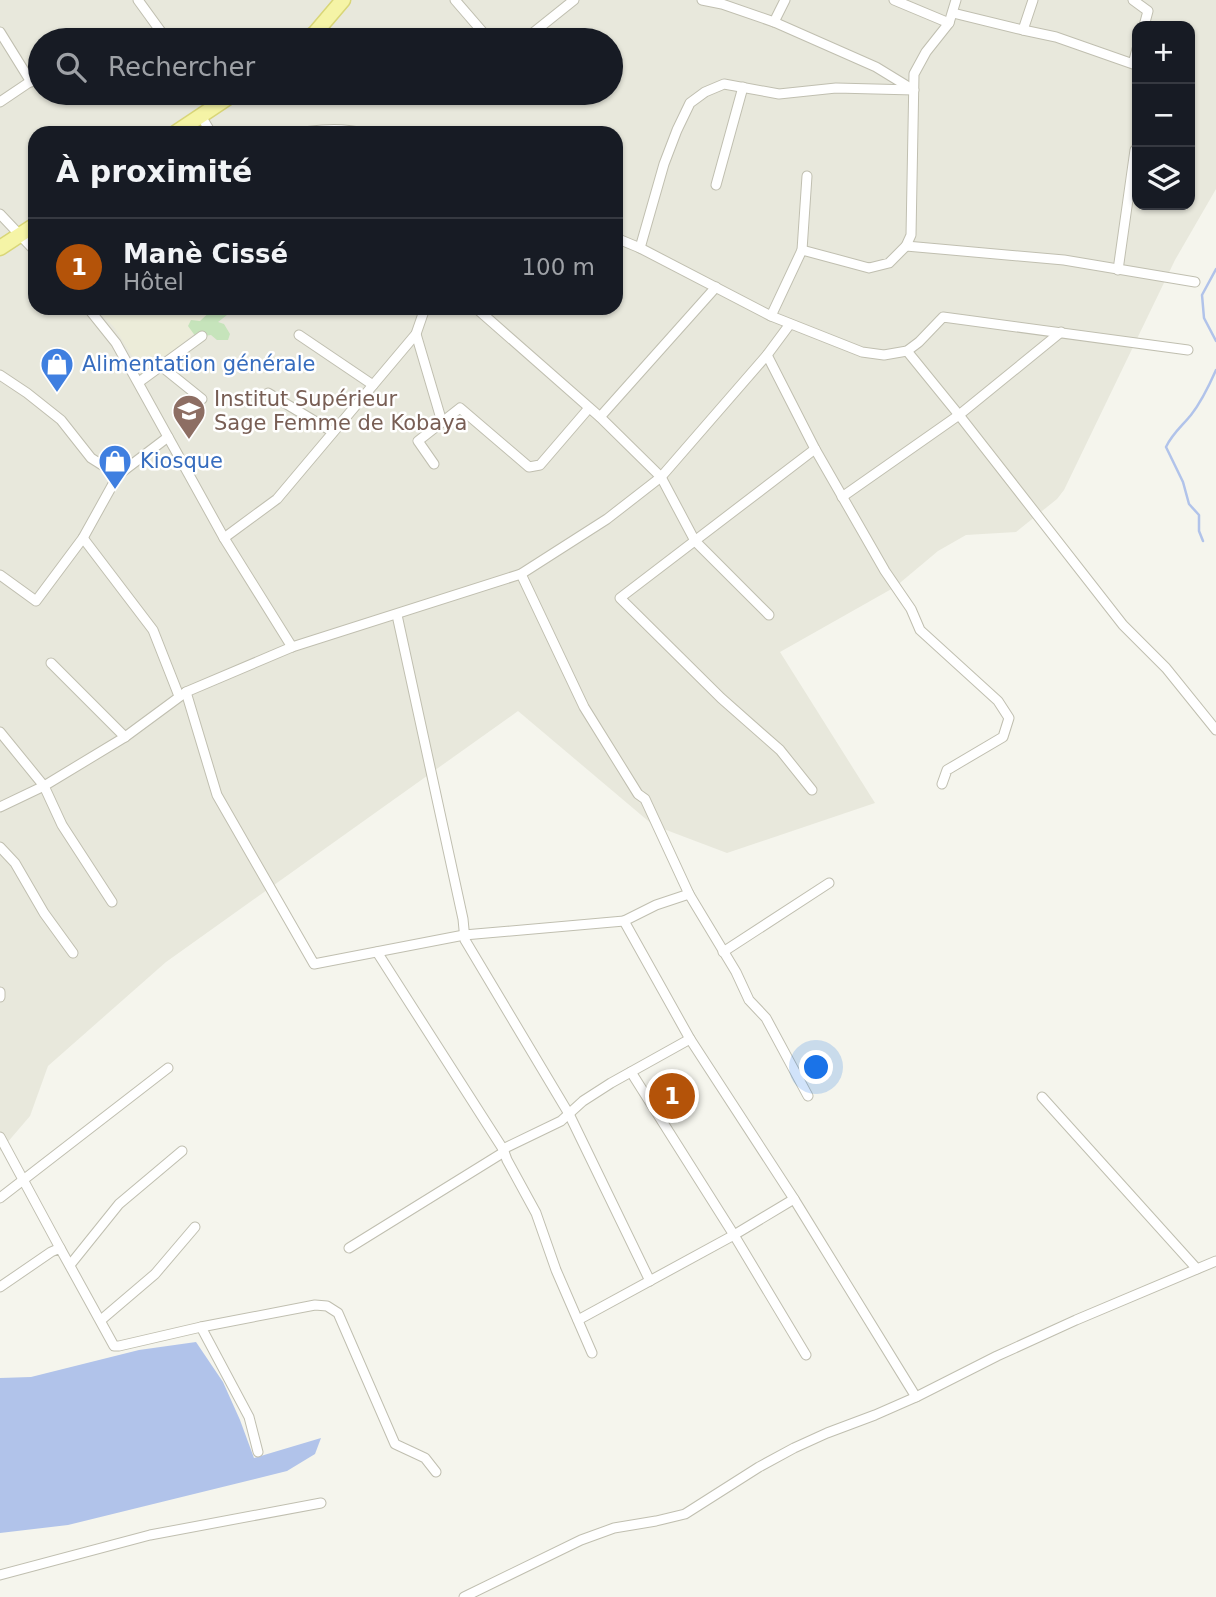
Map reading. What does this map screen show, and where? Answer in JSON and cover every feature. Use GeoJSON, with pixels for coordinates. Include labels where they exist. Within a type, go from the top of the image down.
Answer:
{"type":"FeatureCollection","features":[{"type":"Feature","properties":{"kind":"main road"},"geometry":{"type":"LineString","coordinates":[[319,28],[343,0]]}},
{"type":"Feature","properties":{"kind":"main road"},"geometry":{"type":"LineString","coordinates":[[186,126],[216,106]]}},
{"type":"Feature","properties":{"kind":"main road"},"geometry":{"type":"LineString","coordinates":[[0,248],[28,230]]}},
{"type":"Feature","properties":{"kind":"street"},"geometry":{"type":"LineString","coordinates":[[138,0],[158,28]]}},
{"type":"Feature","properties":{"kind":"street"},"geometry":{"type":"LineString","coordinates":[[455,0],[479,28]]}},
{"type":"Feature","properties":{"kind":"street"},"geometry":{"type":"LineString","coordinates":[[539,28],[574,0]]}},
{"type":"Feature","properties":{"kind":"street"},"geometry":{"type":"LineString","coordinates":[[702,0],[774,22],[876,67],[914,90]]}},
{"type":"Feature","properties":{"kind":"street"},"geometry":{"type":"LineString","coordinates":[[774,22],[785,0]]}},
{"type":"Feature","properties":{"kind":"street"},"geometry":{"type":"LineString","coordinates":[[894,0],[951,18],[1056,37],[1132,64]]}},
{"type":"Feature","properties":{"kind":"street"},"geometry":{"type":"LineString","coordinates":[[802,250],[869,268],[889,263],[906,246],[911,235],[914,74],[926,52],[951,18],[956,0]]}},
{"type":"Feature","properties":{"kind":"street"},"geometry":{"type":"LineString","coordinates":[[1023,30],[1032,0]]}},
{"type":"Feature","properties":{"kind":"street"},"geometry":{"type":"LineString","coordinates":[[1133,0],[1148,11],[1145,21]]}},
{"type":"Feature","properties":{"kind":"street"},"geometry":{"type":"LineString","coordinates":[[0,32],[28,77]]}},
{"type":"Feature","properties":{"kind":"street"},"geometry":{"type":"LineString","coordinates":[[0,102],[28,84]]}},
{"type":"Feature","properties":{"kind":"street"},"geometry":{"type":"LineString","coordinates":[[640,248],[664,164],[677,130],[691,103],[705,92],[724,84],[779,94],[836,88],[914,90]]}},
{"type":"Feature","properties":{"kind":"street"},"geometry":{"type":"LineString","coordinates":[[716,186],[743,86]]}},
{"type":"Feature","properties":{"kind":"street"},"geometry":{"type":"LineString","coordinates":[[201,116],[206,126]]}},
{"type":"Feature","properties":{"kind":"street"},"geometry":{"type":"LineString","coordinates":[[1118,270],[1132,171]]}},
{"type":"Feature","properties":{"kind":"street"},"geometry":{"type":"LineString","coordinates":[[771,316],[802,250],[807,176]]}},
{"type":"Feature","properties":{"kind":"street"},"geometry":{"type":"LineString","coordinates":[[0,215],[28,244]]}},
{"type":"Feature","properties":{"kind":"street"},"geometry":{"type":"LineString","coordinates":[[623,241],[771,316],[862,352],[884,355],[907,351],[943,317],[1188,350]]}},
{"type":"Feature","properties":{"kind":"street"},"geometry":{"type":"LineString","coordinates":[[906,246],[1064,260],[1195,282]]}},
{"type":"Feature","properties":{"kind":"street"},"geometry":{"type":"LineString","coordinates":[[600,417],[716,287]]}},
{"type":"Feature","properties":{"kind":"street"},"geometry":{"type":"LineString","coordinates":[[94,315],[116,343],[224,538],[292,647]]}},
{"type":"Feature","properties":{"kind":"street"},"geometry":{"type":"LineString","coordinates":[[224,538],[277,499],[416,334],[423,315]]}},
{"type":"Feature","properties":{"kind":"street"},"geometry":{"type":"LineString","coordinates":[[484,315],[600,417],[661,477],[695,541],[769,615]]}},
{"type":"Feature","properties":{"kind":"street"},"geometry":{"type":"LineString","coordinates":[[0,807],[44,786],[125,737],[182,694],[292,647],[521,574],[607,519],[661,477],[767,355],[790,324]]}},
{"type":"Feature","properties":{"kind":"street"},"geometry":{"type":"LineString","coordinates":[[842,497],[959,415],[1061,332]]}},
{"type":"Feature","properties":{"kind":"street"},"geometry":{"type":"LineString","coordinates":[[416,334],[442,422]]}},
{"type":"Feature","properties":{"kind":"street"},"geometry":{"type":"LineString","coordinates":[[299,335],[373,384]]}},
{"type":"Feature","properties":{"kind":"street"},"geometry":{"type":"LineString","coordinates":[[138,382],[202,336]]}},
{"type":"Feature","properties":{"kind":"street"},"geometry":{"type":"LineString","coordinates":[[907,351],[1123,625],[1166,668],[1216,730]]}},
{"type":"Feature","properties":{"kind":"street"},"geometry":{"type":"LineString","coordinates":[[767,355],[815,449],[885,572],[911,609],[920,629],[998,701],[1009,718],[1003,737],[947,770],[942,784]]}},
{"type":"Feature","properties":{"kind":"street"},"geometry":{"type":"LineString","coordinates":[[161,366],[202,399]]}},
{"type":"Feature","properties":{"kind":"street"},"geometry":{"type":"LineString","coordinates":[[0,375],[61,420],[90,458],[117,475]]}},
{"type":"Feature","properties":{"kind":"street"},"geometry":{"type":"LineString","coordinates":[[268,393],[333,432]]}},
{"type":"Feature","properties":{"kind":"street"},"geometry":{"type":"LineString","coordinates":[[435,464],[418,441],[460,408],[528,467],[540,465],[589,408]]}},
{"type":"Feature","properties":{"kind":"street"},"geometry":{"type":"LineString","coordinates":[[0,575],[36,601],[83,538],[117,475],[168,437]]}},
{"type":"Feature","properties":{"kind":"street"},"geometry":{"type":"LineString","coordinates":[[811,790],[780,750],[721,698],[620,598],[815,449]]}},
{"type":"Feature","properties":{"kind":"street"},"geometry":{"type":"LineString","coordinates":[[83,538],[153,630],[182,694],[217,795],[314,964],[464,935],[624,920],[689,894]]}},
{"type":"Feature","properties":{"kind":"street"},"geometry":{"type":"LineString","coordinates":[[521,574],[584,707],[638,794],[645,799],[689,894],[736,972],[749,1000],[766,1018],[808,1096]]}},
{"type":"Feature","properties":{"kind":"street"},"geometry":{"type":"LineString","coordinates":[[397,615],[463,919],[465,940],[569,1114],[649,1281]]}},
{"type":"Feature","properties":{"kind":"street"},"geometry":{"type":"LineString","coordinates":[[51,663],[125,737]]}},
{"type":"Feature","properties":{"kind":"street"},"geometry":{"type":"LineString","coordinates":[[0,732],[44,786],[62,824],[112,902]]}},
{"type":"Feature","properties":{"kind":"street"},"geometry":{"type":"LineString","coordinates":[[0,847],[15,863],[44,913],[73,953]]}},
{"type":"Feature","properties":{"kind":"street"},"geometry":{"type":"LineString","coordinates":[[723,952],[829,883]]}},
{"type":"Feature","properties":{"kind":"street"},"geometry":{"type":"LineString","coordinates":[[624,920],[690,1039],[794,1199],[916,1397]]}},
{"type":"Feature","properties":{"kind":"street"},"geometry":{"type":"LineString","coordinates":[[377,952],[503,1150],[536,1213],[556,1270],[592,1353]]}},
{"type":"Feature","properties":{"kind":"street"},"geometry":{"type":"LineString","coordinates":[[349,1248],[503,1150],[561,1121],[583,1101],[690,1039]]}},
{"type":"Feature","properties":{"kind":"street"},"geometry":{"type":"LineString","coordinates":[[0,1198],[168,1068]]}},
{"type":"Feature","properties":{"kind":"street"},"geometry":{"type":"LineString","coordinates":[[631,1072],[806,1355]]}},
{"type":"Feature","properties":{"kind":"street"},"geometry":{"type":"LineString","coordinates":[[1042,1097],[1197,1269]]}},
{"type":"Feature","properties":{"kind":"street"},"geometry":{"type":"LineString","coordinates":[[0,1137],[114,1346],[314,1305],[327,1306],[338,1313],[395,1444],[425,1458],[436,1472]]}},
{"type":"Feature","properties":{"kind":"street"},"geometry":{"type":"LineString","coordinates":[[70,1265],[119,1204],[182,1151]]}},
{"type":"Feature","properties":{"kind":"street"},"geometry":{"type":"LineString","coordinates":[[578,1320],[794,1199]]}},
{"type":"Feature","properties":{"kind":"street"},"geometry":{"type":"LineString","coordinates":[[100,1320],[155,1274],[195,1227]]}},
{"type":"Feature","properties":{"kind":"street"},"geometry":{"type":"LineString","coordinates":[[0,1287],[60,1248]]}},
{"type":"Feature","properties":{"kind":"street"},"geometry":{"type":"LineString","coordinates":[[464,1597],[592,1536],[614,1528],[685,1514],[793,1448],[916,1397],[1076,1320],[1216,1261]]}},
{"type":"Feature","properties":{"kind":"street"},"geometry":{"type":"LineString","coordinates":[[201,1327],[249,1417],[258,1452]]}},
{"type":"Feature","properties":{"kind":"street"},"geometry":{"type":"LineString","coordinates":[[0,1575],[150,1535],[321,1503]]}},
{"type":"Feature","properties":{"kind":"shaded area"},"geometry":{"type":"Polygon","coordinates":[[[0,0],[1216,0],[1216,189],[1175,260],[1064,490],[1057,499],[1016,532],[966,535],[938,551],[895,587],[780,652],[875,803],[727,853],[653,825],[518,711],[166,962],[48,1066],[30,1116],[0,1151],[0,0]]]}},
{"type":"Feature","properties":{"kind":"shaded area"},"geometry":{"type":"Polygon","coordinates":[[[102,315],[217,315],[174,350],[141,370],[114,327],[102,315]]]}},
{"type":"Feature","properties":{"kind":"green space"},"geometry":{"type":"Polygon","coordinates":[[[206,315],[227,315],[218,322],[224,324],[230,334],[228,340],[217,340],[211,335],[196,337],[188,326],[191,320],[200,321],[206,315]]]}},
{"type":"Feature","properties":{"kind":"water"},"geometry":{"type":"Polygon","coordinates":[[[196,1342],[223,1382],[254,1458],[321,1438],[315,1454],[287,1471],[68,1525],[0,1533],[0,1378],[31,1377],[139,1350],[196,1342]]]}},
{"type":"Feature","properties":{"kind":"waterway"},"geometry":{"type":"LineString","coordinates":[[1216,269],[1202,295],[1204,318],[1216,341]]}},
{"type":"Feature","properties":{"kind":"waterway"},"geometry":{"type":"LineString","coordinates":[[1203,541],[1199,531],[1199,515],[1189,504],[1183,482],[1166,447],[1199,404],[1216,370]]}},
{"type":"Feature","properties":{"kind":"place","name":"Alimentation générale"},"geometry":{"type":"Point","coordinates":[57,394]}},
{"type":"Feature","properties":{"kind":"place","name":"Institut Supérieur Sage Femme de Kobaya"},"geometry":{"type":"Point","coordinates":[189,441]}},
{"type":"Feature","properties":{"kind":"place","name":"Kiosque"},"geometry":{"type":"Point","coordinates":[115,491]}},
{"type":"Feature","properties":{"kind":"place","name":"Manè Cissé"},"geometry":{"type":"Point","coordinates":[672,1096]}}]}
